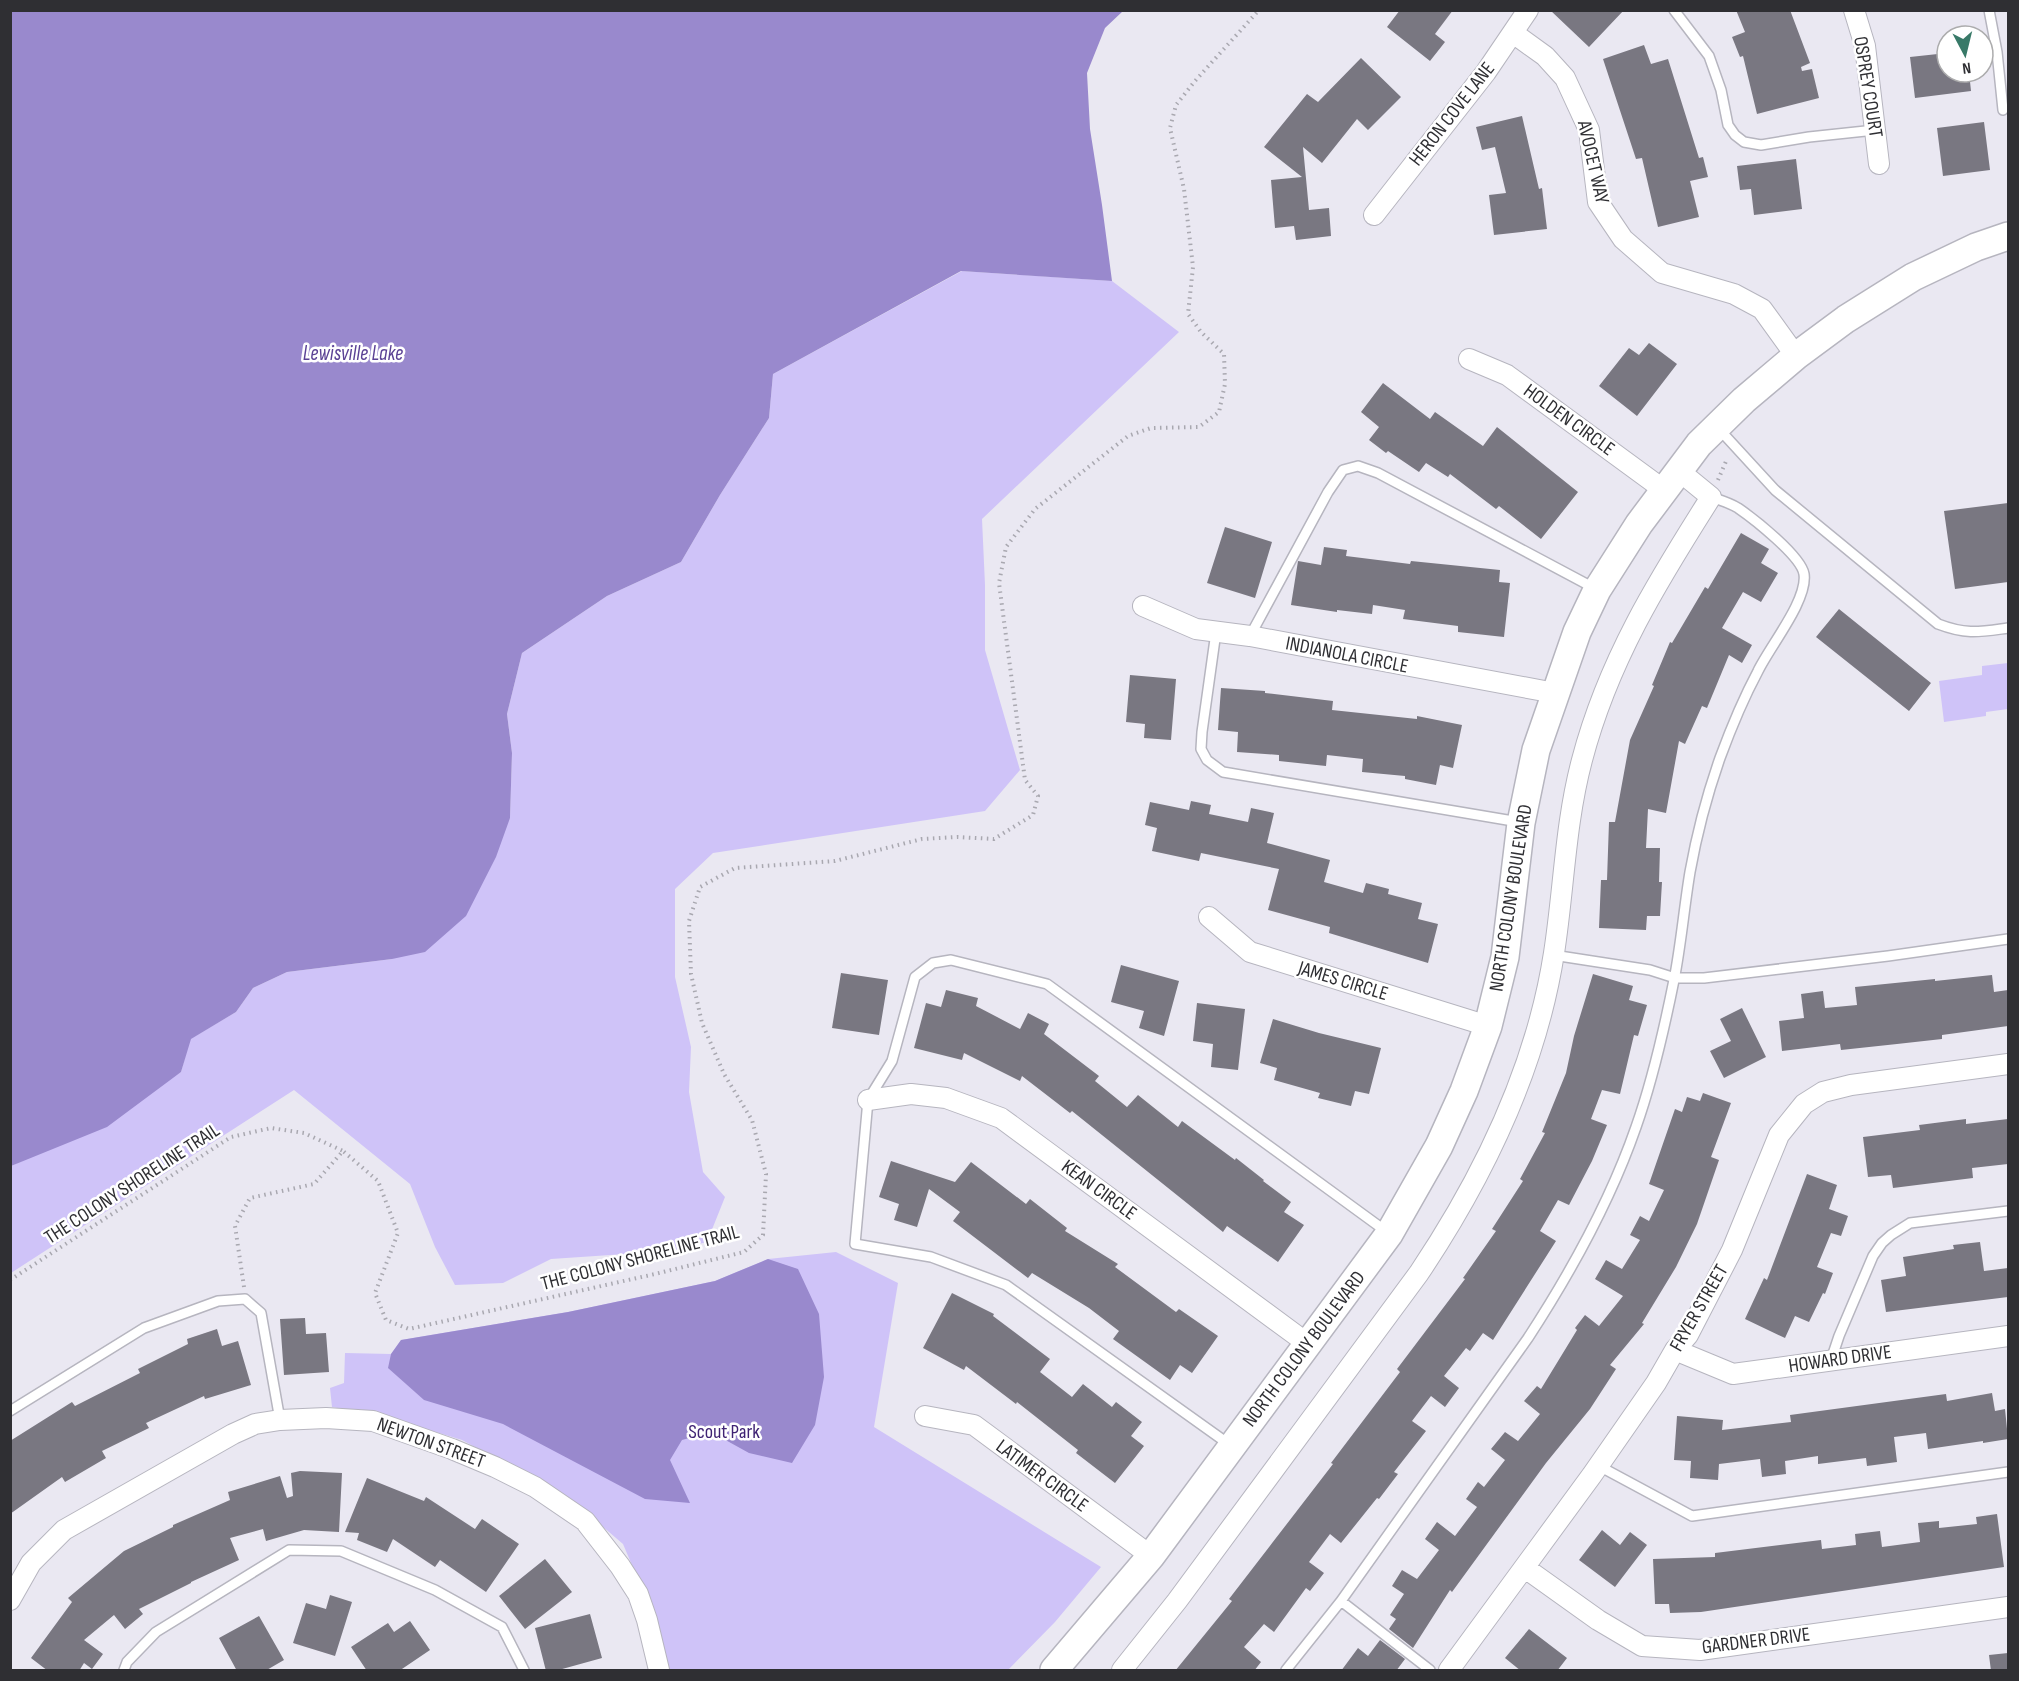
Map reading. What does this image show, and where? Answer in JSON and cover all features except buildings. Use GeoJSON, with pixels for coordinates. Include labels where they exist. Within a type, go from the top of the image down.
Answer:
{"type":"FeatureCollection","features":[{"type":"Feature","properties":{"kind":"main road","name":"NORTH COLONY BOULEVARD"},"geometry":{"type":"LineString","coordinates":[[1054,1671],[1151,1556],[1389,1234],[1439,1146],[1464,1090],[1488,1026],[1505,957],[1521,823],[1536,750],[1577,632],[1597,590],[1639,524],[1699,444],[1724,435],[1744,400],[1796,356],[1846,319],[1913,277],[1977,247],[2008,236]]}},
{"type":"Feature","properties":{"kind":"street","name":"HERON COVE LANE"},"geometry":{"type":"LineString","coordinates":[[1374,215],[1486,72],[1528,10]]}},
{"type":"Feature","properties":{"kind":"street","name":"OSPREY COURT"},"geometry":{"type":"LineString","coordinates":[[1854,10],[1865,46],[1879,164]]}},
{"type":"Feature","properties":{"kind":"street","name":"AVOCET WAY"},"geometry":{"type":"LineString","coordinates":[[1514,33],[1545,56],[1565,78],[1589,130],[1598,202],[1623,239],[1662,273],[1734,294],[1762,309],[1796,356]]}},
{"type":"Feature","properties":{"kind":"street","name":"HOLDEN CIRCLE"},"geometry":{"type":"LineString","coordinates":[[1470,358],[1507,375],[1671,480],[1711,497]]}},
{"type":"Feature","properties":{"kind":"street"},"geometry":{"type":"LineString","coordinates":[[1122,1671],[1177,1601],[1419,1273],[1441,1240],[1480,1171],[1509,1109],[1532,1048],[1553,955],[1569,816],[1582,760],[1602,699],[1636,619],[1660,576],[1711,497]]}},
{"type":"Feature","properties":{"kind":"street","name":"INDIANOLA CIRCLE"},"geometry":{"type":"LineString","coordinates":[[1143,606],[1196,629],[1250,636],[1555,693]]}},
{"type":"Feature","properties":{"kind":"street","name":"JAMES CIRCLE"},"geometry":{"type":"LineString","coordinates":[[1209,917],[1250,952],[1488,1026]]}},
{"type":"Feature","properties":{"kind":"street","name":"FRYER STREET"},"geometry":{"type":"LineString","coordinates":[[1449,1671],[1599,1466],[1656,1383],[1675,1350],[1688,1335],[1732,1250],[1779,1135],[1804,1104],[1823,1092],[1851,1085],[2008,1064]]}},
{"type":"Feature","properties":{"kind":"street","name":"KEAN CIRCLE"},"geometry":{"type":"LineString","coordinates":[[868,1100],[911,1094],[946,1098],[1001,1118],[1308,1344]]}},
{"type":"Feature","properties":{"kind":"street","name":"HOWARD DRIVE"},"geometry":{"type":"LineString","coordinates":[[1675,1350],[1733,1374],[2008,1336]]}},
{"type":"Feature","properties":{"kind":"street","name":"LATIMER CIRCLE"},"geometry":{"type":"LineString","coordinates":[[925,1416],[974,1425],[1151,1556]]}},
{"type":"Feature","properties":{"kind":"street","name":"NEWTON STREET"},"geometry":{"type":"LineString","coordinates":[[10,1599],[31,1563],[64,1530],[233,1434],[255,1424],[280,1420],[326,1418],[373,1421],[495,1467],[535,1487],[585,1521],[620,1566],[638,1594],[647,1620],[659,1671]]}},
{"type":"Feature","properties":{"kind":"street","name":"GARDNER DRIVE"},"geometry":{"type":"LineString","coordinates":[[1525,1568],[1598,1620],[1642,1646],[1700,1650],[2008,1607]]}},
{"type":"Feature","properties":{"kind":"lane"},"geometry":{"type":"LineString","coordinates":[[1674,10],[1709,56],[1721,90],[1728,125],[1744,142],[1761,145],[1875,130]]}},
{"type":"Feature","properties":{"kind":"lane"},"geometry":{"type":"LineString","coordinates":[[1989,10],[2002,110]]}},
{"type":"Feature","properties":{"kind":"lane"},"geometry":{"type":"LineString","coordinates":[[1724,435],[1775,490],[1938,624],[1958,632],[1974,633],[2008,628]]}},
{"type":"Feature","properties":{"kind":"lane"},"geometry":{"type":"LineString","coordinates":[[1250,636],[1328,492],[1343,470],[1358,466],[1388,478],[1597,590]]}},
{"type":"Feature","properties":{"kind":"lane"},"geometry":{"type":"LineString","coordinates":[[1286,1671],[1341,1601],[1528,1338],[1562,1285],[1606,1202],[1636,1128],[1653,1075],[1675,978],[1690,871],[1709,789],[1732,723],[1759,667],[1799,600],[1804,586],[1803,571],[1794,555],[1736,507],[1711,497]]}},
{"type":"Feature","properties":{"kind":"lane"},"geometry":{"type":"LineString","coordinates":[[1215,632],[1201,748],[1207,760],[1222,772],[1521,823]]}},
{"type":"Feature","properties":{"kind":"lane"},"geometry":{"type":"LineString","coordinates":[[1553,955],[1650,970],[1675,978],[1704,978],[2008,939]]}},
{"type":"Feature","properties":{"kind":"lane"},"geometry":{"type":"LineString","coordinates":[[1232,1446],[1006,1285],[931,1257],[855,1244],[868,1100],[892,1061],[915,977],[933,963],[951,960],[1047,984],[1389,1234]]}},
{"type":"Feature","properties":{"kind":"lane"},"geometry":{"type":"LineString","coordinates":[[1831,1361],[1839,1336],[1873,1256],[1887,1239],[1910,1223],[2008,1211]]}},
{"type":"Feature","properties":{"kind":"lane"},"geometry":{"type":"LineString","coordinates":[[10,1411],[144,1328],[218,1301],[245,1299],[261,1312],[280,1420]]}},
{"type":"Feature","properties":{"kind":"lane"},"geometry":{"type":"LineString","coordinates":[[1599,1466],[1692,1516],[2008,1472]]}},
{"type":"Feature","properties":{"kind":"lane"},"geometry":{"type":"LineString","coordinates":[[124,1671],[128,1662],[156,1632],[289,1550],[341,1551],[435,1590],[502,1627],[524,1671]]}},
{"type":"Feature","properties":{"kind":"lane"},"geometry":{"type":"LineString","coordinates":[[1341,1601],[1430,1671]]}},
{"type":"Feature","properties":{"kind":"path","name":"THE COLONY SHORELINE TRAIL"},"geometry":{"type":"LineString","coordinates":[[10,1280],[231,1137],[272,1128],[304,1133],[343,1151],[378,1180],[398,1233],[375,1293],[386,1320],[409,1329],[643,1277],[733,1254],[744,1251],[763,1235],[766,1174],[752,1120],[724,1074],[702,1023],[691,974],[689,921],[700,887],[735,868],[835,861],[922,839],[957,837],[994,839],[1034,815],[1038,796],[1025,780],[999,583],[1006,547],[1035,509],[1128,436],[1151,428],[1199,427],[1219,412],[1225,384],[1224,354],[1201,332],[1188,314],[1193,267],[1184,189],[1170,128],[1176,105],[1259,10]]}},
{"type":"Feature","properties":{"kind":"path"},"geometry":{"type":"LineString","coordinates":[[1711,497],[1724,435]]}},
{"type":"Feature","properties":{"kind":"path"},"geometry":{"type":"LineString","coordinates":[[245,1299],[235,1226],[250,1198],[314,1184],[343,1151]]}},
{"type":"Feature","properties":{"kind":"green space"},"geometry":{"type":"Polygon","coordinates":[[[962,271],[1112,281],[1179,332],[982,519],[985,650],[1020,770],[985,811],[713,853],[675,889],[675,977],[691,1047],[689,1092],[703,1172],[725,1197],[707,1242],[670,1251],[551,1259],[503,1283],[455,1285],[435,1247],[410,1184],[294,1090],[11,1273],[11,1166],[37,1154],[181,1072],[190,1039],[236,1012],[253,988],[287,972],[392,959],[510,818],[512,753],[507,714],[522,653],[607,596],[681,562],[769,418],[773,374],[962,271]]]}},
{"type":"Feature","properties":{"kind":"green space"},"geometry":{"type":"Polygon","coordinates":[[[2008,663],[2008,709],[1986,712],[1986,716],[1944,722],[1939,681],[1982,675],[1982,666],[2008,663]]]}},
{"type":"Feature","properties":{"kind":"green space","name":"Scout Park"},"geometry":{"type":"Polygon","coordinates":[[[836,1252],[898,1283],[874,1427],[1101,1567],[1055,1622],[1008,1670],[666,1670],[659,1629],[623,1544],[568,1497],[462,1440],[383,1416],[332,1407],[330,1388],[344,1383],[345,1353],[391,1354],[401,1340],[568,1312],[715,1281],[768,1259],[836,1252]]]}},
{"type":"Feature","properties":{"kind":"water","name":"Lewisville Lake"},"geometry":{"type":"Polygon","coordinates":[[[10,11],[1123,11],[1105,28],[1087,73],[1090,129],[1112,281],[961,271],[773,374],[769,418],[681,562],[607,596],[522,653],[507,714],[512,753],[510,818],[496,857],[466,916],[425,952],[392,959],[287,972],[253,988],[236,1012],[191,1039],[181,1072],[107,1127],[11,1166],[10,11]]]}},
{"type":"Feature","properties":{"kind":"water"},"geometry":{"type":"Polygon","coordinates":[[[768,1259],[798,1269],[819,1314],[824,1377],[815,1425],[792,1463],[749,1453],[711,1432],[682,1440],[670,1460],[690,1503],[645,1499],[503,1424],[424,1400],[388,1368],[391,1354],[401,1340],[568,1312],[715,1281],[768,1259]]]}}]}
